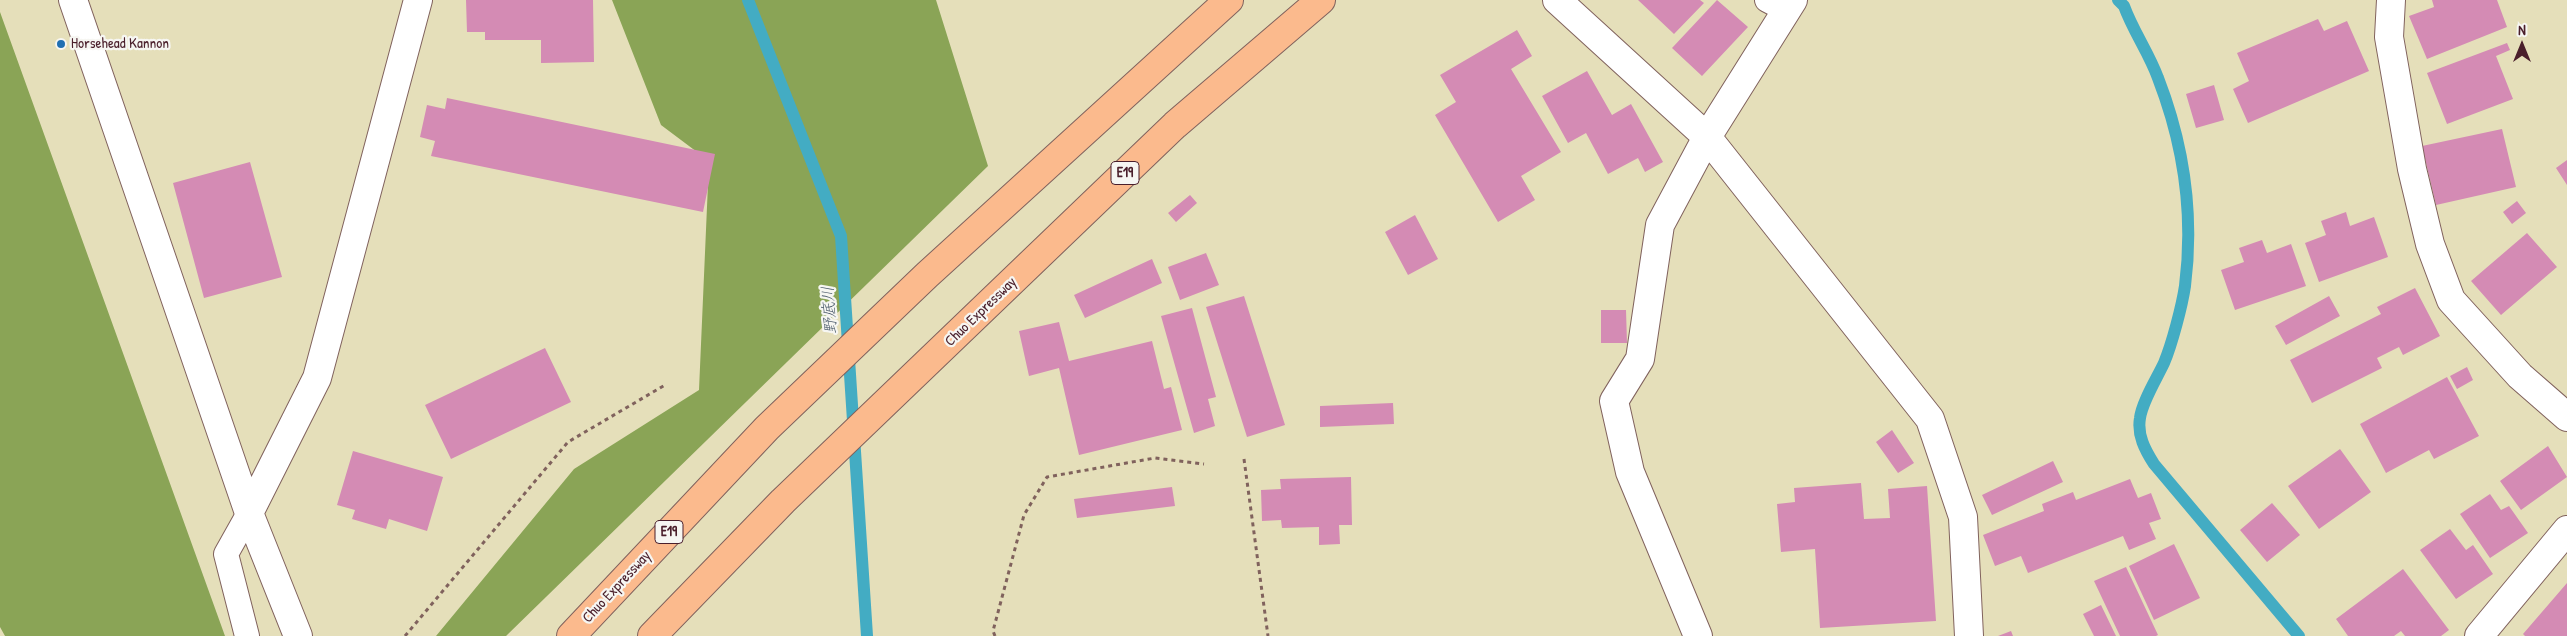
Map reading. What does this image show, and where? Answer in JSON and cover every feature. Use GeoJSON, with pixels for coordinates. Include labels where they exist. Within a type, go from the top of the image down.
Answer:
{"type":"FeatureCollection","features":[{"type":"Feature","properties":{"kind":"highway","name":"Chuo Expressway"},"geometry":{"type":"LineString","coordinates":[[571,636],[767,428],[927,275],[1229,0]]}},
{"type":"Feature","properties":{"kind":"highway","name":"Chuo Expressway"},"geometry":{"type":"LineString","coordinates":[[652,636],[782,501],[937,355],[1174,124],[1322,0]]}},
{"type":"Feature","properties":{"kind":"street"},"geometry":{"type":"LineString","coordinates":[[73,0],[249,513],[298,636]]}},
{"type":"Feature","properties":{"kind":"street"},"geometry":{"type":"LineString","coordinates":[[249,513],[317,378],[418,0]]}},
{"type":"Feature","properties":{"kind":"street"},"geometry":{"type":"LineString","coordinates":[[1557,0],[1707,137],[1930,419],[1964,517],[1969,636]]}},
{"type":"Feature","properties":{"kind":"street"},"geometry":{"type":"LineString","coordinates":[[2391,0],[2389,37],[2412,169],[2430,244],[2451,300],[2520,376],[2567,417]]}},
{"type":"Feature","properties":{"kind":"street"},"geometry":{"type":"LineString","coordinates":[[1698,636],[1630,472],[1614,401],[1640,359],[1660,225],[1782,3]]}},
{"type":"Feature","properties":{"kind":"street"},"geometry":{"type":"LineString","coordinates":[[2479,636],[2567,530]]}},
{"type":"Feature","properties":{"kind":"lane"},"geometry":{"type":"LineString","coordinates":[[247,636],[226,554],[249,513]]}},
{"type":"Feature","properties":{"kind":"path"},"geometry":{"type":"LineString","coordinates":[[405,636],[568,442],[665,384]]}},
{"type":"Feature","properties":{"kind":"path"},"geometry":{"type":"LineString","coordinates":[[995,636],[993,631],[1024,514],[1047,477],[1155,458],[1204,464]]}},
{"type":"Feature","properties":{"kind":"path"},"geometry":{"type":"LineString","coordinates":[[1244,459],[1268,636]]}},
{"type":"Feature","properties":{"kind":"green space"},"geometry":{"type":"Polygon","coordinates":[[[612,0],[936,0],[988,166],[506,636],[436,636],[574,469],[699,390],[709,161],[661,125],[612,0]]]}},
{"type":"Feature","properties":{"kind":"green space"},"geometry":{"type":"Polygon","coordinates":[[[0,12],[225,636],[5,636],[0,627],[0,12]]]}},
{"type":"Feature","properties":{"kind":"building"},"geometry":{"type":"Polygon","coordinates":[[[466,0],[593,0],[594,62],[541,63],[541,40],[485,40],[485,32],[467,32],[466,0]]]}},
{"type":"Feature","properties":{"kind":"building"},"geometry":{"type":"Polygon","coordinates":[[[1638,0],[1700,0],[1704,3],[1674,34],[1638,0]]]}},
{"type":"Feature","properties":{"kind":"building"},"geometry":{"type":"Polygon","coordinates":[[[1717,0],[1748,27],[1702,76],[1672,48],[1717,0]]]}},
{"type":"Feature","properties":{"kind":"building"},"geometry":{"type":"Polygon","coordinates":[[[2432,0],[2497,0],[2507,27],[2427,59],[2409,16],[2434,7],[2432,0]]]}},
{"type":"Feature","properties":{"kind":"building"},"geometry":{"type":"Polygon","coordinates":[[[2318,19],[2324,31],[2347,21],[2369,71],[2248,123],[2233,89],[2249,81],[2237,53],[2318,19]]]}},
{"type":"Feature","properties":{"kind":"building"},"geometry":{"type":"Polygon","coordinates":[[[1517,30],[1532,56],[1511,69],[1561,152],[1521,176],[1535,200],[1498,222],[1435,115],[1456,102],[1440,75],[1517,30]]]}},
{"type":"Feature","properties":{"kind":"building"},"geometry":{"type":"Polygon","coordinates":[[[2507,43],[2510,50],[2496,56],[2513,99],[2447,124],[2427,73],[2507,43]]]}},
{"type":"Feature","properties":{"kind":"building"},"geometry":{"type":"Polygon","coordinates":[[[1587,71],[1612,115],[1631,104],[1663,162],[1645,172],[1638,158],[1608,174],[1586,133],[1568,143],[1542,96],[1587,71]]]}},
{"type":"Feature","properties":{"kind":"building"},"geometry":{"type":"Polygon","coordinates":[[[2214,85],[2224,120],[2196,128],[2186,94],[2214,85]]]}},
{"type":"Feature","properties":{"kind":"building"},"geometry":{"type":"Polygon","coordinates":[[[447,98],[715,154],[703,212],[431,156],[435,141],[420,137],[427,105],[445,109],[447,98]]]}},
{"type":"Feature","properties":{"kind":"building"},"geometry":{"type":"Polygon","coordinates":[[[2502,129],[2516,187],[2436,205],[2422,146],[2502,129]]]}},
{"type":"Feature","properties":{"kind":"building"},"geometry":{"type":"Polygon","coordinates":[[[2567,160],[2567,185],[2556,168],[2567,160]]]}},
{"type":"Feature","properties":{"kind":"building"},"geometry":{"type":"Polygon","coordinates":[[[250,162],[282,277],[204,298],[173,183],[250,162]]]}},
{"type":"Feature","properties":{"kind":"building"},"geometry":{"type":"Polygon","coordinates":[[[1190,195],[1197,203],[1176,222],[1168,213],[1190,195]]]}},
{"type":"Feature","properties":{"kind":"building"},"geometry":{"type":"Polygon","coordinates":[[[2517,201],[2526,213],[2512,224],[2503,212],[2517,201]]]}},
{"type":"Feature","properties":{"kind":"building"},"geometry":{"type":"Polygon","coordinates":[[[2346,212],[2350,226],[2374,217],[2388,257],[2319,282],[2305,243],[2326,235],[2321,221],[2346,212]]]}},
{"type":"Feature","properties":{"kind":"building"},"geometry":{"type":"Polygon","coordinates":[[[1415,215],[1438,259],[1408,275],[1385,232],[1415,215]]]}},
{"type":"Feature","properties":{"kind":"building"},"geometry":{"type":"Polygon","coordinates":[[[2527,233],[2557,267],[2501,315],[2471,281],[2527,233]]]}},
{"type":"Feature","properties":{"kind":"building"},"geometry":{"type":"Polygon","coordinates":[[[2262,240],[2267,253],[2291,244],[2306,286],[2235,310],[2221,270],[2244,262],[2239,248],[2262,240]]]}},
{"type":"Feature","properties":{"kind":"building"},"geometry":{"type":"Polygon","coordinates":[[[1206,253],[1219,285],[1180,300],[1168,267],[1206,253]]]}},
{"type":"Feature","properties":{"kind":"building"},"geometry":{"type":"Polygon","coordinates":[[[1152,259],[1162,283],[1085,318],[1074,295],[1152,259]]]}},
{"type":"Feature","properties":{"kind":"building"},"geometry":{"type":"Polygon","coordinates":[[[2415,288],[2440,336],[2403,355],[2399,347],[2377,358],[2382,368],[2312,403],[2290,360],[2381,314],[2377,307],[2415,288]]]}},
{"type":"Feature","properties":{"kind":"building"},"geometry":{"type":"Polygon","coordinates":[[[1244,296],[1285,425],[1247,437],[1206,307],[1244,296]]]}},
{"type":"Feature","properties":{"kind":"building"},"geometry":{"type":"Polygon","coordinates":[[[2329,296],[2340,316],[2286,345],[2275,326],[2329,296]]]}},
{"type":"Feature","properties":{"kind":"building"},"geometry":{"type":"Polygon","coordinates":[[[1192,308],[1216,397],[1208,399],[1215,426],[1194,433],[1161,316],[1192,308]]]}},
{"type":"Feature","properties":{"kind":"building"},"geometry":{"type":"Polygon","coordinates":[[[1601,310],[1626,310],[1627,343],[1601,343],[1601,310]]]}},
{"type":"Feature","properties":{"kind":"building"},"geometry":{"type":"Polygon","coordinates":[[[1059,322],[1069,361],[1152,341],[1164,389],[1171,387],[1182,430],[1079,455],[1059,368],[1029,376],[1019,331],[1059,322]]]}},
{"type":"Feature","properties":{"kind":"building"},"geometry":{"type":"Polygon","coordinates":[[[545,348],[571,402],[451,459],[425,405],[545,348]]]}},
{"type":"Feature","properties":{"kind":"building"},"geometry":{"type":"Polygon","coordinates":[[[2467,367],[2473,380],[2457,389],[2450,376],[2467,367]]]}},
{"type":"Feature","properties":{"kind":"building"},"geometry":{"type":"Polygon","coordinates":[[[2447,377],[2479,436],[2434,459],[2429,450],[2386,473],[2360,424],[2447,377]]]}},
{"type":"Feature","properties":{"kind":"building"},"geometry":{"type":"Polygon","coordinates":[[[1393,403],[1394,424],[1320,427],[1320,406],[1393,403]]]}},
{"type":"Feature","properties":{"kind":"building"},"geometry":{"type":"Polygon","coordinates":[[[1892,430],[1914,463],[1898,473],[1876,442],[1892,430]]]}},
{"type":"Feature","properties":{"kind":"building"},"geometry":{"type":"Polygon","coordinates":[[[2548,446],[2567,477],[2521,510],[2500,481],[2548,446]]]}},
{"type":"Feature","properties":{"kind":"building"},"geometry":{"type":"Polygon","coordinates":[[[2340,449],[2371,492],[2319,529],[2288,486],[2340,449]]]}},
{"type":"Feature","properties":{"kind":"building"},"geometry":{"type":"Polygon","coordinates":[[[353,451],[443,477],[427,531],[389,519],[386,529],[352,519],[355,510],[337,505],[353,451]]]}},
{"type":"Feature","properties":{"kind":"building"},"geometry":{"type":"Polygon","coordinates":[[[2053,461],[2063,482],[1992,515],[1982,495],[2053,461]]]}},
{"type":"Feature","properties":{"kind":"building"},"geometry":{"type":"Polygon","coordinates":[[[1351,477],[1352,525],[1339,525],[1340,544],[1319,545],[1319,527],[1282,528],[1281,520],[1262,521],[1261,490],[1281,489],[1280,479],[1351,477]]]}},
{"type":"Feature","properties":{"kind":"building"},"geometry":{"type":"Polygon","coordinates":[[[2130,479],[2138,498],[2151,493],[2161,519],[2149,523],[2156,539],[2129,550],[2123,536],[2028,573],[2021,556],[1995,566],[1983,535],[2044,511],[2042,504],[2073,492],[2076,500],[2130,479]]]}},
{"type":"Feature","properties":{"kind":"building"},"geometry":{"type":"Polygon","coordinates":[[[1861,483],[1864,519],[1890,518],[1888,489],[1927,486],[1936,621],[1820,628],[1815,549],[1781,552],[1777,504],[1795,502],[1794,488],[1861,483]]]}},
{"type":"Feature","properties":{"kind":"building"},"geometry":{"type":"Polygon","coordinates":[[[1172,487],[1175,506],[1077,518],[1074,499],[1172,487]]]}},
{"type":"Feature","properties":{"kind":"building"},"geometry":{"type":"Polygon","coordinates":[[[2490,494],[2501,510],[2509,506],[2528,533],[2490,558],[2460,514],[2490,494]]]}},
{"type":"Feature","properties":{"kind":"building"},"geometry":{"type":"Polygon","coordinates":[[[2272,503],[2300,535],[2267,562],[2240,530],[2272,503]]]}},
{"type":"Feature","properties":{"kind":"building"},"geometry":{"type":"Polygon","coordinates":[[[2450,529],[2466,550],[2473,545],[2493,574],[2456,599],[2420,550],[2450,529]]]}},
{"type":"Feature","properties":{"kind":"building"},"geometry":{"type":"Polygon","coordinates":[[[2174,544],[2200,598],[2154,620],[2129,566],[2174,544]]]}},
{"type":"Feature","properties":{"kind":"building"},"geometry":{"type":"Polygon","coordinates":[[[2126,567],[2158,635],[2156,636],[2120,636],[2094,581],[2126,567]]]}},
{"type":"Feature","properties":{"kind":"building"},"geometry":{"type":"Polygon","coordinates":[[[2403,569],[2449,630],[2441,636],[2405,636],[2401,631],[2394,636],[2348,636],[2336,619],[2403,569]]]}},
{"type":"Feature","properties":{"kind":"building"},"geometry":{"type":"Polygon","coordinates":[[[2567,583],[2567,636],[2525,636],[2523,634],[2567,583]]]}},
{"type":"Feature","properties":{"kind":"building"},"geometry":{"type":"Polygon","coordinates":[[[2101,605],[2116,636],[2094,636],[2083,614],[2101,605]]]}},
{"type":"Feature","properties":{"kind":"building"},"geometry":{"type":"Polygon","coordinates":[[[2011,631],[2013,636],[1998,636],[2011,631]]]}},
{"type":"Feature","properties":{"kind":"waterway","name":"野底川"},"geometry":{"type":"LineString","coordinates":[[748,0],[841,236],[867,636]]}},
{"type":"Feature","properties":{"kind":"waterway"},"geometry":{"type":"LineString","coordinates":[[2118,0],[2124,6],[2150,60],[2167,103],[2185,180],[2187,207],[2188,233],[2184,294],[2167,355],[2141,412],[2139,424],[2141,436],[2154,464],[2299,636]]}},
{"type":"Feature","properties":{"kind":"place","name":"Horsehead Kannon"},"geometry":{"type":"Point","coordinates":[61,44]}}]}
